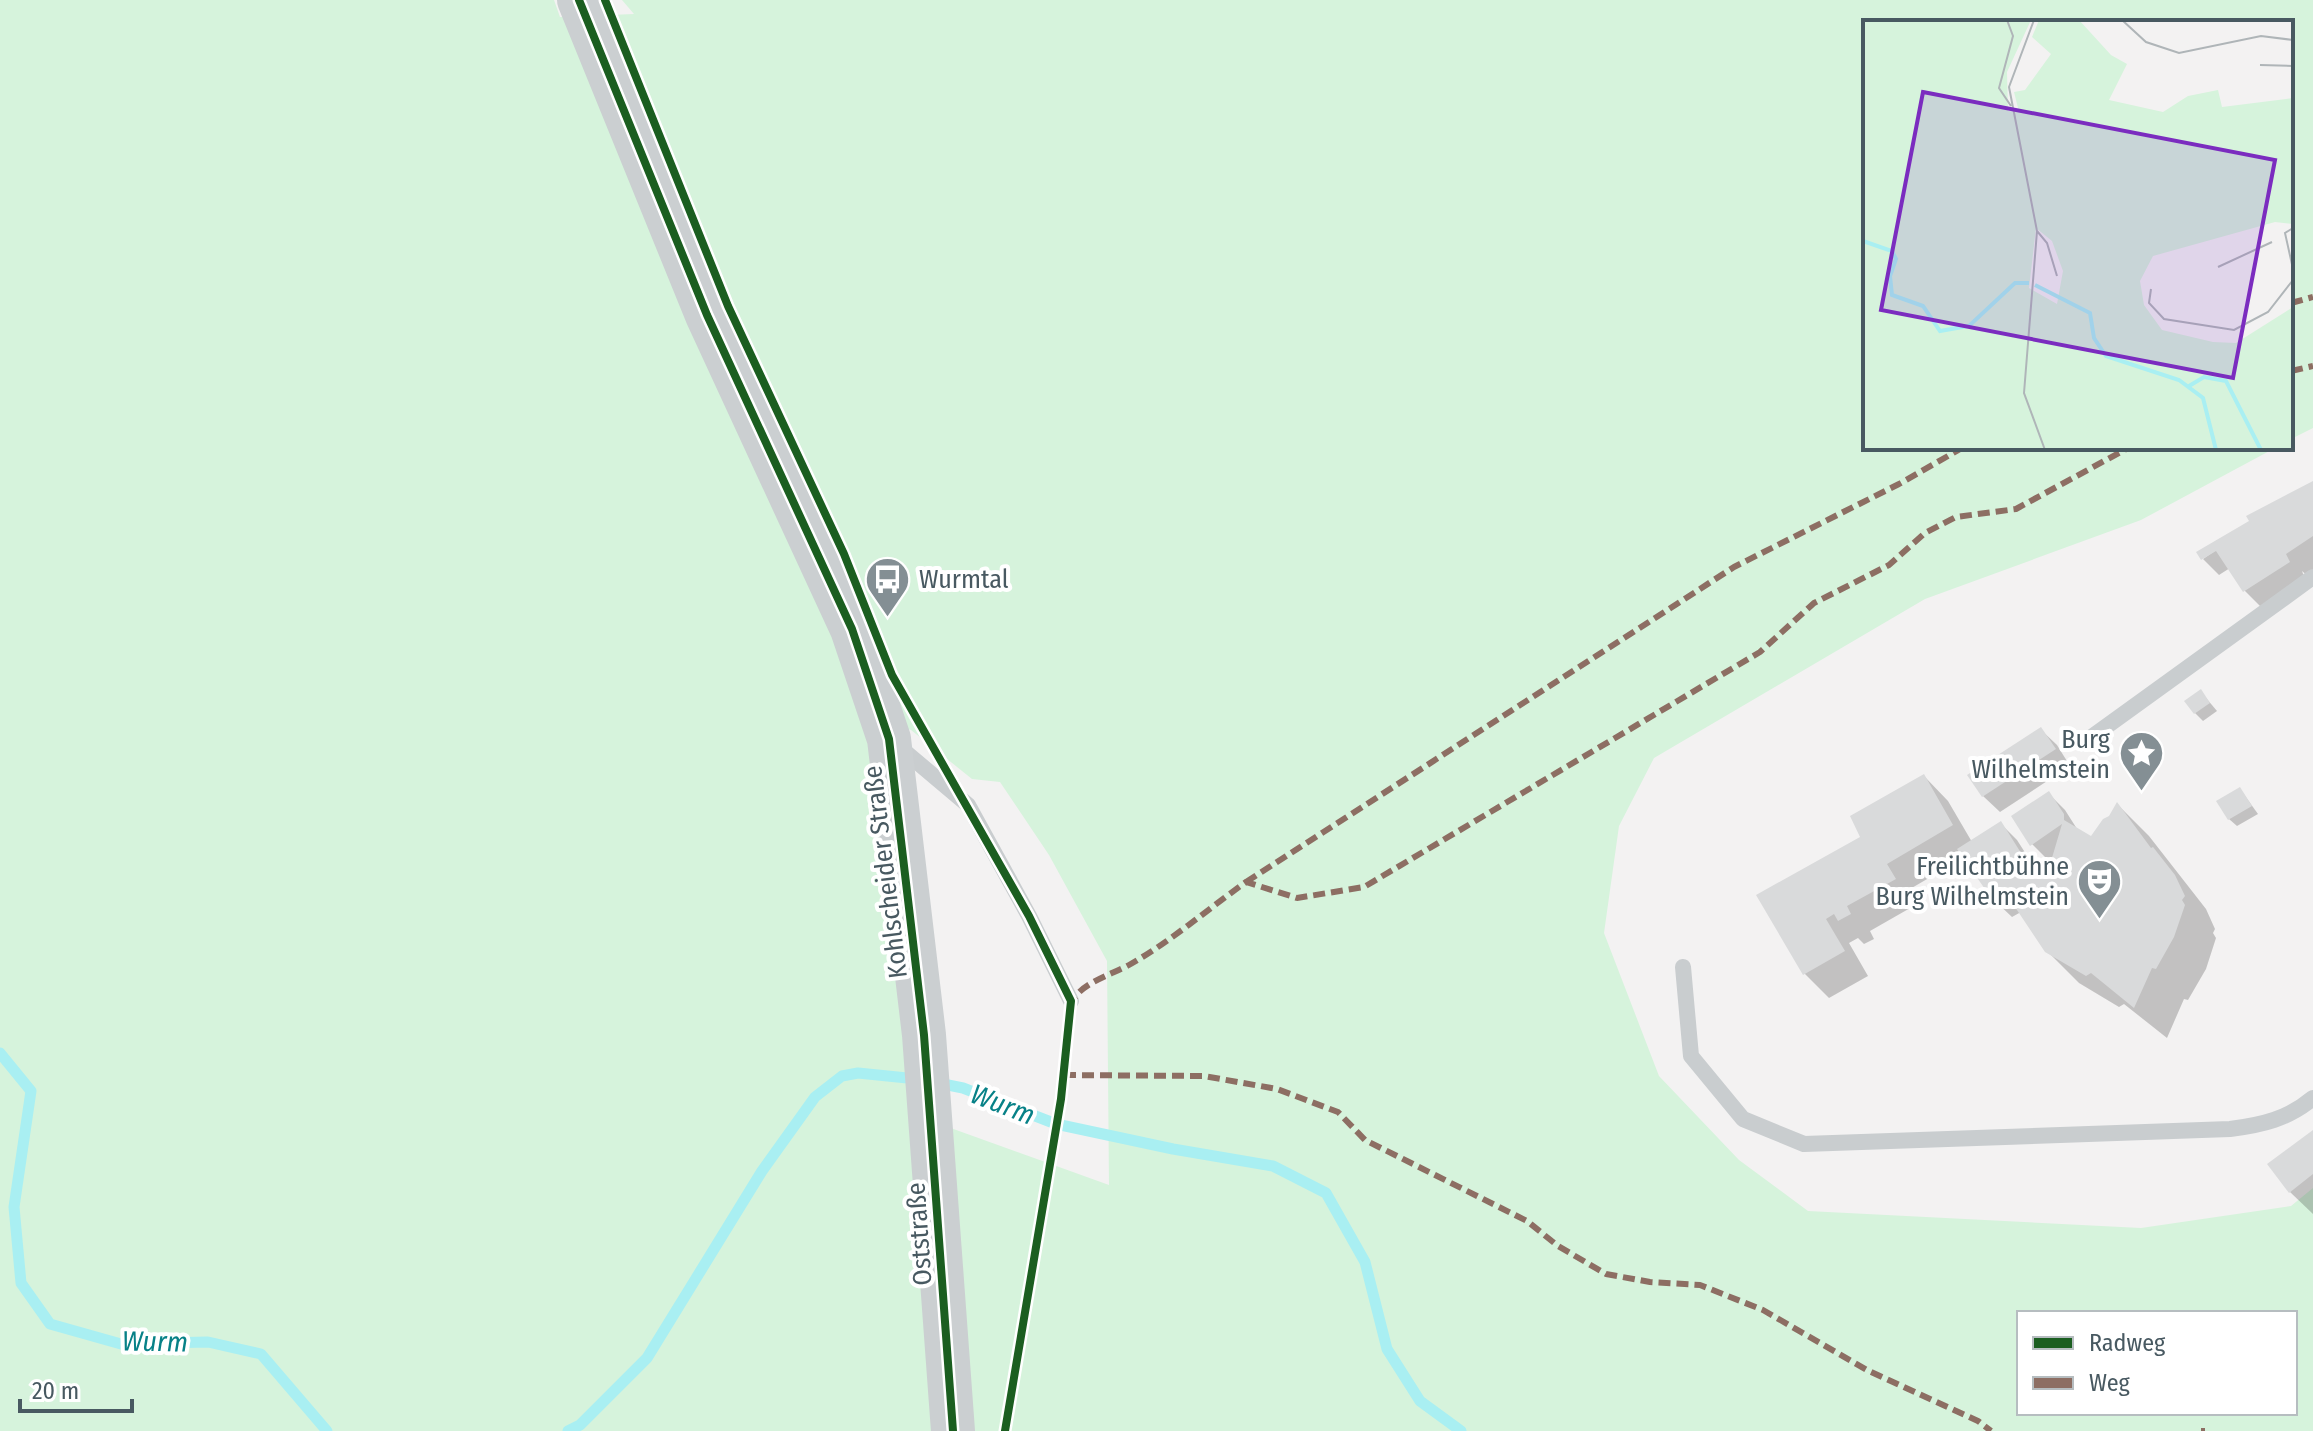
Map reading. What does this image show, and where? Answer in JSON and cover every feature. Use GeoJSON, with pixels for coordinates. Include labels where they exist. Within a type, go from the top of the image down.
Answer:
{"type":"FeatureCollection","features":[{"type":"Feature","properties":{"kind":"street","name":"Kohlscheider Straße"},"geometry":{"type":"LineString","coordinates":[[579,0],[707,315],[852,629],[889,739],[924,1035]]}},
{"type":"Feature","properties":{"kind":"street","name":"Oststraße"},"geometry":{"type":"LineString","coordinates":[[924,1035],[953,1431]]}},
{"type":"Feature","properties":{"kind":"lane"},"geometry":{"type":"LineString","coordinates":[[2082,744],[2313,577]]}},
{"type":"Feature","properties":{"kind":"lane"},"geometry":{"type":"LineString","coordinates":[[889,739],[968,805],[1071,1001]]}},
{"type":"Feature","properties":{"kind":"lane"},"geometry":{"type":"LineString","coordinates":[[1683,967],[1691,1056],[1743,1119],[1804,1144],[2230,1129],[2264,1125],[2298,1111],[2313,1098]]}},
{"type":"Feature","properties":{"kind":"green space"},"geometry":{"type":"Polygon","coordinates":[[[0,0],[554,0],[560,17],[634,14],[622,0],[2313,0],[2313,428],[2293,438],[2293,20],[1863,20],[1863,450],[2271,450],[2141,520],[1925,599],[1654,758],[1619,826],[1604,933],[1659,1076],[1739,1160],[1808,1211],[2141,1228],[2291,1206],[2313,1188],[2313,1431],[0,1431],[0,0]],[[878,723],[909,1113],[1109,1185],[1107,961],[1049,855],[1000,782],[972,779],[911,730],[878,723]]]}},
{"type":"Feature","properties":{"kind":"building"},"geometry":{"type":"Polygon","coordinates":[[[2313,481],[2313,536],[2286,554],[2290,562],[2243,592],[2216,551],[2201,560],[2196,552],[2249,521],[2246,516],[2313,481]]]}},
{"type":"Feature","properties":{"kind":"building"},"geometry":{"type":"Polygon","coordinates":[[[2201,689],[2210,703],[2194,714],[2184,701],[2201,689]]]}},
{"type":"Feature","properties":{"kind":"building"},"geometry":{"type":"Polygon","coordinates":[[[2041,727],[2056,749],[1982,797],[1967,775],[2041,727]]]}},
{"type":"Feature","properties":{"kind":"building"},"geometry":{"type":"Polygon","coordinates":[[[1924,774],[1953,825],[1887,864],[1896,879],[1847,906],[1851,914],[1838,921],[1834,914],[1826,919],[1845,951],[1803,975],[1756,895],[1860,837],[1850,816],[1924,774]]]}},
{"type":"Feature","properties":{"kind":"building"},"geometry":{"type":"Polygon","coordinates":[[[2240,787],[2252,806],[2228,820],[2216,801],[2240,787]]]}},
{"type":"Feature","properties":{"kind":"building"},"geometry":{"type":"Polygon","coordinates":[[[2049,791],[2064,814],[2064,820],[2091,836],[2117,802],[2175,875],[2185,896],[2174,937],[2156,969],[2152,968],[2134,1008],[2091,973],[2086,976],[2045,952],[2007,895],[1994,902],[1957,849],[2001,821],[2036,877],[2049,868],[2062,824],[2030,846],[2011,816],[2049,791]]]}},
{"type":"Feature","properties":{"kind":"building"},"geometry":{"type":"Polygon","coordinates":[[[2313,1130],[2313,1174],[2289,1193],[2267,1164],[2313,1130]]]}},
{"type":"Feature","properties":{"kind":"waterway","name":"Wurm"},"geometry":{"type":"LineString","coordinates":[[0,1053],[31,1091],[14,1207],[21,1283],[50,1324],[121,1344],[208,1342],[261,1354],[327,1431]]}},
{"type":"Feature","properties":{"kind":"waterway","name":"Wurm"},"geometry":{"type":"LineString","coordinates":[[568,1431],[580,1425],[647,1358],[762,1171],[815,1097],[842,1076],[858,1073],[917,1079]]}},
{"type":"Feature","properties":{"kind":"waterway","name":"Wurm"},"geometry":{"type":"LineString","coordinates":[[938,1083],[963,1088],[1056,1124],[1273,1166],[1326,1193],[1365,1262],[1387,1349],[1420,1401],[1461,1431]]}},
{"type":"Feature","properties":{"kind":"marked path"},"geometry":{"type":"LineString","coordinates":[[2293,302],[2313,297]]}},
{"type":"Feature","properties":{"kind":"marked path"},"geometry":{"type":"LineString","coordinates":[[2293,371],[2313,366]]}},
{"type":"Feature","properties":{"kind":"marked path"},"geometry":{"type":"LineString","coordinates":[[1246,882],[1734,567],[1899,484],[1958,450]]}},
{"type":"Feature","properties":{"kind":"marked path"},"geometry":{"type":"LineString","coordinates":[[1070,1007],[1079,992],[1087,986],[1144,956],[1246,882],[1297,898],[1364,887],[1760,652],[1814,603],[1889,565],[1925,533],[1956,517],[2016,509],[2124,450]]}},
{"type":"Feature","properties":{"kind":"marked path"},"geometry":{"type":"LineString","coordinates":[[1064,1075],[1204,1076],[1277,1089],[1338,1112],[1365,1140],[1527,1221],[1558,1246],[1606,1274],[1650,1282],[1700,1285],[1763,1310],[1867,1370],[1978,1421],[1991,1431]]}},
{"type":"Feature","properties":{"kind":"cycle path"},"geometry":{"type":"LineString","coordinates":[[579,0],[707,315],[852,629],[889,739],[924,1035],[953,1431]]}},
{"type":"Feature","properties":{"kind":"cycle path"},"geometry":{"type":"LineString","coordinates":[[605,0],[728,306],[844,554],[892,675],[1029,916],[1071,1001],[1061,1099],[1005,1431]]}},
{"type":"Feature","properties":{"kind":"place","name":"Wurmtal"},"geometry":{"type":"Point","coordinates":[888,618]}},
{"type":"Feature","properties":{"kind":"place","name":"Burg Wilhelmstein"},"geometry":{"type":"Point","coordinates":[2141,793]}},
{"type":"Feature","properties":{"kind":"place","name":"Freilichtbühne Burg Wilhelmstein"},"geometry":{"type":"Point","coordinates":[2100,920]}}]}
